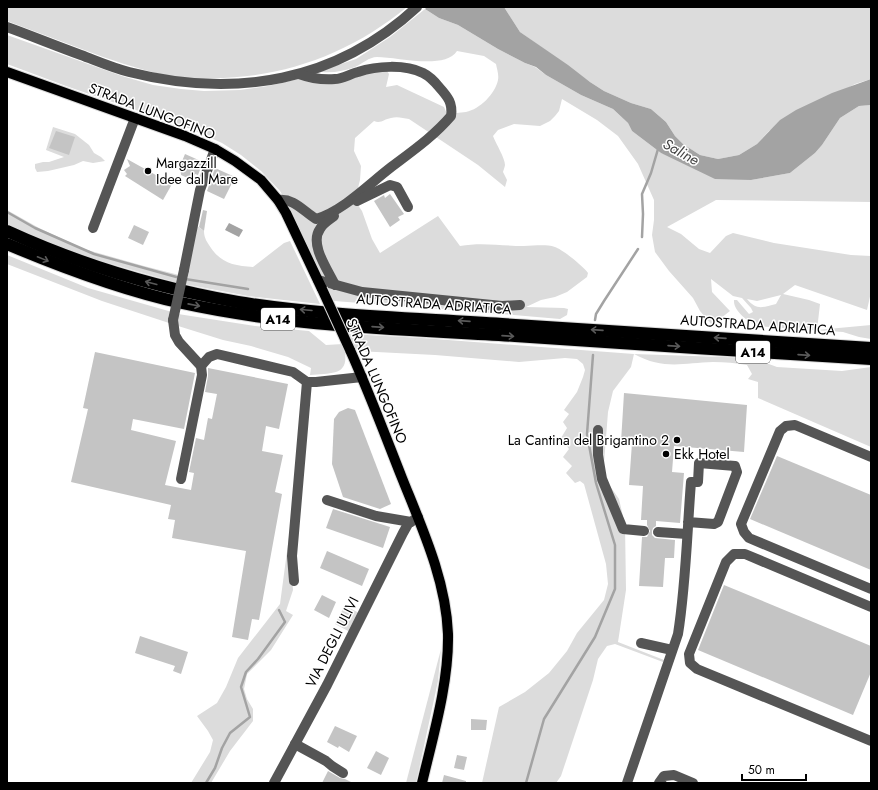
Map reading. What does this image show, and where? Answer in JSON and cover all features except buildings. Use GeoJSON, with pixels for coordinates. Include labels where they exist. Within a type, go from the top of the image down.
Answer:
{"type":"FeatureCollection","features":[{"type":"Feature","properties":{"kind":"highway","name":"AUTOSTRADA ADRIATICA"},"geometry":{"type":"LineString","coordinates":[[7,231],[64,255],[126,276],[183,291],[239,302],[304,310],[559,333]]}},
{"type":"Feature","properties":{"kind":"highway","name":"AUTOSTRADA ADRIATICA"},"geometry":{"type":"LineString","coordinates":[[7,244],[64,268],[100,280],[156,297],[215,310],[306,322],[559,333],[635,338],[871,359]]}},
{"type":"Feature","properties":{"kind":"highway","name":"AUTOSTRADA ADRIATICA"},"geometry":{"type":"LineString","coordinates":[[635,338],[871,348]]}},
{"type":"Feature","properties":{"kind":"main road","name":"STRADA LUNGOFINO"},"geometry":{"type":"LineString","coordinates":[[7,72],[184,136],[215,149],[252,172],[270,189],[286,212],[362,377],[414,519],[439,577],[446,610],[448,634],[447,666],[422,783]]}},
{"type":"Feature","properties":{"kind":"street"},"geometry":{"type":"LineString","coordinates":[[7,27],[108,66],[128,72],[165,80],[215,84],[250,84],[280,79],[318,69],[353,53],[389,30],[417,7]]}},
{"type":"Feature","properties":{"kind":"street"},"geometry":{"type":"LineString","coordinates":[[278,200],[286,199],[293,202],[316,219],[326,216],[423,144],[451,116],[452,107],[448,97],[435,82],[424,73],[413,69],[376,67],[356,72],[336,80],[314,79],[298,74]]}},
{"type":"Feature","properties":{"kind":"street"},"geometry":{"type":"LineString","coordinates":[[93,228],[135,118]]}},
{"type":"Feature","properties":{"kind":"street"},"geometry":{"type":"LineString","coordinates":[[181,479],[202,375],[201,366],[179,342],[175,335],[173,320],[200,190],[215,149]]}},
{"type":"Feature","properties":{"kind":"street"},"geometry":{"type":"LineString","coordinates":[[335,285],[317,246],[316,236],[319,229],[326,222],[363,197],[390,184],[396,187],[408,207]]}},
{"type":"Feature","properties":{"kind":"street"},"geometry":{"type":"LineString","coordinates":[[320,285],[335,285],[362,292],[502,306],[520,305]]}},
{"type":"Feature","properties":{"kind":"street"},"geometry":{"type":"LineString","coordinates":[[201,366],[209,357],[217,354],[293,372],[307,382],[362,377]]}},
{"type":"Feature","properties":{"kind":"street"},"geometry":{"type":"LineString","coordinates":[[294,581],[292,556],[307,382]]}},
{"type":"Feature","properties":{"kind":"street"},"geometry":{"type":"LineString","coordinates":[[871,457],[795,425],[786,426],[780,431],[741,524],[744,532],[749,538],[871,589]]}},
{"type":"Feature","properties":{"kind":"street"},"geometry":{"type":"LineString","coordinates":[[598,430],[598,454],[602,479],[623,529],[644,531]]}},
{"type":"Feature","properties":{"kind":"street"},"geometry":{"type":"LineString","coordinates":[[627,783],[678,634],[682,608],[687,534],[691,482],[698,482],[699,463],[735,466],[737,472],[718,522],[714,524],[688,522]]}},
{"type":"Feature","properties":{"kind":"street"},"geometry":{"type":"LineString","coordinates":[[327,500],[376,516],[414,519]]}},
{"type":"Feature","properties":{"kind":"street","name":"VIA DEGLI ULIVI"},"geometry":{"type":"LineString","coordinates":[[274,783],[327,685],[408,524],[414,519]]}},
{"type":"Feature","properties":{"kind":"street"},"geometry":{"type":"LineString","coordinates":[[658,532],[687,534]]}},
{"type":"Feature","properties":{"kind":"street"},"geometry":{"type":"LineString","coordinates":[[871,607],[744,554],[734,554],[726,562],[689,654],[690,663],[697,669],[871,741]]}},
{"type":"Feature","properties":{"kind":"street"},"geometry":{"type":"LineString","coordinates":[[641,643],[672,650]]}},
{"type":"Feature","properties":{"kind":"street"},"geometry":{"type":"LineString","coordinates":[[295,744],[326,761],[343,773]]}},
{"type":"Feature","properties":{"kind":"street"},"geometry":{"type":"LineString","coordinates":[[659,783],[664,776],[674,775],[693,783]]}},
{"type":"Feature","properties":{"kind":"shaded area"},"geometry":{"type":"Polygon","coordinates":[[[7,7],[407,7],[363,38],[316,60],[291,68],[239,77],[185,78],[164,75],[133,67],[7,21],[7,7]]]}},
{"type":"Feature","properties":{"kind":"shaded area"},"geometry":{"type":"Polygon","coordinates":[[[504,7],[871,7],[871,79],[855,84],[769,131],[757,144],[739,155],[718,159],[700,155],[683,144],[675,136],[666,122],[651,109],[631,103],[604,91],[590,82],[520,32],[504,7]]]}},
{"type":"Feature","properties":{"kind":"shaded area"},"geometry":{"type":"Polygon","coordinates":[[[425,9],[439,18],[458,25],[498,49],[535,67],[581,95],[613,109],[628,123],[632,131],[661,153],[751,180],[790,173],[815,153],[840,118],[859,106],[871,105],[871,202],[716,200],[667,227],[681,234],[699,249],[710,253],[726,236],[733,233],[774,243],[851,255],[871,256],[871,292],[867,310],[795,285],[783,294],[820,304],[817,330],[871,325],[871,339],[843,332],[756,326],[738,312],[734,304],[734,300],[737,300],[749,314],[753,312],[742,298],[733,296],[711,279],[712,292],[730,311],[712,325],[700,311],[693,298],[669,271],[655,252],[652,235],[654,200],[638,164],[618,136],[597,120],[562,99],[559,111],[550,121],[540,126],[514,124],[498,130],[493,136],[505,162],[503,172],[507,180],[505,187],[478,165],[409,119],[396,117],[381,122],[374,121],[355,138],[354,151],[361,166],[358,188],[351,195],[362,211],[372,239],[380,253],[438,216],[460,246],[484,244],[524,246],[543,245],[558,248],[573,258],[586,270],[588,273],[587,277],[567,292],[555,297],[541,300],[526,307],[568,309],[567,315],[560,319],[334,301],[328,289],[327,282],[319,272],[291,211],[280,191],[261,171],[241,155],[222,143],[191,129],[7,64],[7,35],[122,76],[153,85],[181,89],[204,91],[240,90],[268,86],[303,78],[387,71],[389,74],[386,87],[397,85],[444,107],[447,114],[466,112],[476,108],[486,100],[494,90],[498,80],[496,64],[484,56],[457,51],[451,57],[442,60],[420,61],[377,57],[371,58],[347,70],[322,72],[323,70],[356,59],[390,37],[425,9]],[[781,295],[757,301],[747,299],[757,307],[776,304],[781,295]]]}},
{"type":"Feature","properties":{"kind":"shaded area"},"geometry":{"type":"Polygon","coordinates":[[[53,127],[75,134],[89,145],[94,153],[105,161],[93,163],[83,161],[74,165],[37,172],[35,164],[49,162],[64,157],[46,150],[53,127]]]}},
{"type":"Feature","properties":{"kind":"shaded area"},"geometry":{"type":"Polygon","coordinates":[[[7,210],[39,228],[84,249],[179,275],[178,283],[66,251],[7,225],[7,210]]]}},
{"type":"Feature","properties":{"kind":"shaded area"},"geometry":{"type":"Polygon","coordinates":[[[196,225],[204,231],[207,242],[215,253],[219,257],[234,265],[253,267],[284,243],[290,241],[320,304],[248,296],[184,284],[196,225]]]}},
{"type":"Feature","properties":{"kind":"shaded area"},"geometry":{"type":"Polygon","coordinates":[[[7,255],[88,288],[172,312],[169,323],[102,301],[7,264],[7,255]]]}},
{"type":"Feature","properties":{"kind":"shaded area"},"geometry":{"type":"Polygon","coordinates":[[[178,314],[255,326],[309,331],[326,345],[343,344],[345,362],[339,371],[327,374],[310,375],[311,368],[288,357],[251,346],[223,340],[175,325],[178,314]]]}},
{"type":"Feature","properties":{"kind":"shaded area"},"geometry":{"type":"Polygon","coordinates":[[[348,334],[634,354],[631,367],[613,391],[608,412],[603,476],[619,499],[625,525],[626,590],[618,642],[664,660],[663,662],[615,644],[607,646],[598,659],[593,680],[561,776],[556,783],[482,783],[499,707],[525,692],[549,673],[567,651],[577,633],[604,600],[608,584],[606,564],[584,484],[580,481],[575,483],[566,473],[572,466],[563,457],[569,449],[561,438],[567,428],[563,422],[569,414],[564,410],[577,392],[585,370],[583,364],[577,359],[565,358],[519,362],[435,355],[357,351],[348,334]]]}},
{"type":"Feature","properties":{"kind":"shaded area"},"geometry":{"type":"Polygon","coordinates":[[[634,354],[752,358],[777,367],[842,371],[871,367],[871,447],[758,398],[758,382],[748,379],[752,374],[747,365],[717,362],[664,364],[644,359],[634,354]]]}},
{"type":"Feature","properties":{"kind":"shaded area"},"geometry":{"type":"Polygon","coordinates":[[[298,469],[292,576],[293,590],[286,611],[293,615],[271,650],[247,674],[244,689],[247,699],[253,709],[253,721],[230,751],[211,783],[191,783],[210,752],[213,740],[197,716],[217,703],[226,687],[238,658],[280,604],[298,469]]]}},
{"type":"Feature","properties":{"kind":"shaded area"},"geometry":{"type":"Polygon","coordinates":[[[346,606],[359,613],[350,632],[335,624],[346,606]]]}},
{"type":"Feature","properties":{"kind":"shaded area"},"geometry":{"type":"Polygon","coordinates":[[[441,649],[438,681],[416,783],[406,783],[441,649]]]}},
{"type":"Feature","properties":{"kind":"water","name":"Saline"},"geometry":{"type":"Polygon","coordinates":[[[427,7],[504,7],[520,32],[590,82],[604,91],[631,103],[651,109],[666,122],[675,136],[683,144],[700,155],[718,159],[739,155],[757,144],[780,120],[796,110],[832,93],[871,79],[871,105],[859,106],[840,118],[815,153],[790,173],[751,180],[715,179],[661,153],[632,131],[628,123],[613,109],[581,95],[546,75],[536,67],[498,49],[458,25],[439,18],[425,9],[427,7]]]}},
{"type":"Feature","properties":{"kind":"water"},"geometry":{"type":"Polygon","coordinates":[[[229,223],[243,230],[239,237],[225,230],[229,223]]]}},
{"type":"Feature","properties":{"kind":"waterway","name":"Saline"},"geometry":{"type":"LineString","coordinates":[[642,237],[642,194],[651,173],[658,149]]}},
{"type":"Feature","properties":{"kind":"waterway"},"geometry":{"type":"LineString","coordinates":[[7,212],[35,228],[94,254],[180,278]]}},
{"type":"Feature","properties":{"kind":"waterway"},"geometry":{"type":"LineString","coordinates":[[595,320],[596,314],[638,249]]}},
{"type":"Feature","properties":{"kind":"waterway"},"geometry":{"type":"LineString","coordinates":[[185,279],[248,289]]}},
{"type":"Feature","properties":{"kind":"waterway"},"geometry":{"type":"LineString","coordinates":[[526,783],[544,719],[595,637],[615,589],[615,545],[596,483],[587,434],[593,355]]}},
{"type":"Feature","properties":{"kind":"waterway"},"geometry":{"type":"LineString","coordinates":[[206,783],[215,768],[222,748],[230,733],[250,717],[241,687],[246,672],[258,659],[285,622],[279,610]]}},
{"type":"Feature","properties":{"kind":"place","name":"Margazzill Idee dal Mare"},"geometry":{"type":"Point","coordinates":[148,171]}},
{"type":"Feature","properties":{"kind":"place","name":"La Cantina del Brigantino 2"},"geometry":{"type":"Point","coordinates":[677,440]}},
{"type":"Feature","properties":{"kind":"place","name":"Ekk Hotel"},"geometry":{"type":"Point","coordinates":[666,454]}}]}
